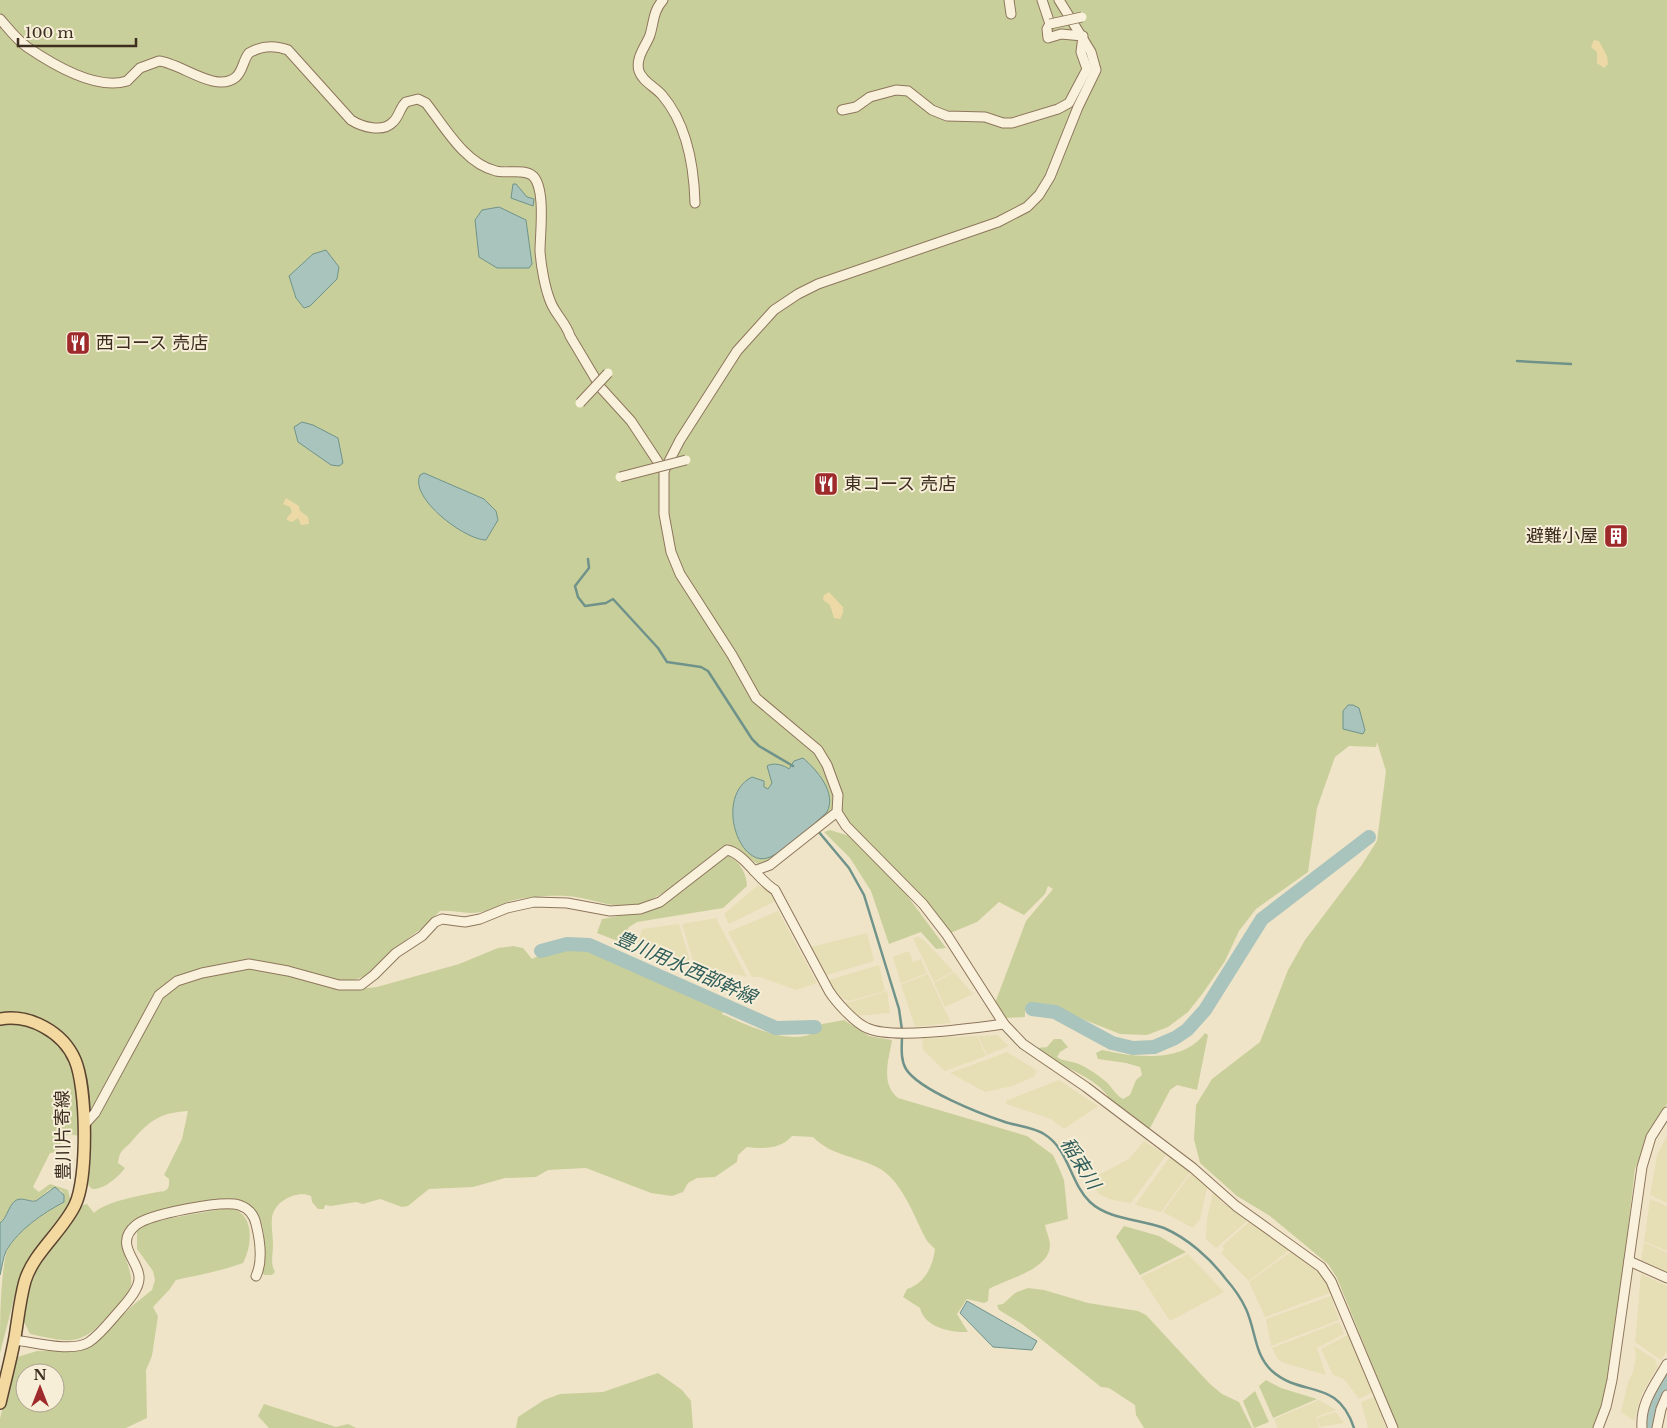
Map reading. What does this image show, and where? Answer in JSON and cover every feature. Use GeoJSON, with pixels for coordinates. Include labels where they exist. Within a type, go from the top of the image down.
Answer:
{"type":"FeatureCollection","features":[{"type":"Feature","properties":{"kind":"main road","name":"豊川片寄線"},"geometry":{"type":"LineString","coordinates":[[0,1019],[30,1021],[54,1033],[64,1043],[75,1061],[77,1069],[84,1125],[84,1167],[81,1190],[75,1206],[40,1254],[25,1280],[0,1403]]}},
{"type":"Feature","properties":{"kind":"street"},"geometry":{"type":"LineString","coordinates":[[663,0],[657,6],[651,23],[650,34],[639,58],[638,69],[641,76],[663,96],[679,124],[693,162],[695,203]]}},
{"type":"Feature","properties":{"kind":"street"},"geometry":{"type":"LineString","coordinates":[[1009,0],[1010,14]]}},
{"type":"Feature","properties":{"kind":"street"},"geometry":{"type":"LineString","coordinates":[[1042,0],[1050,24],[1048,38],[1061,34],[1083,36]]}},
{"type":"Feature","properties":{"kind":"street"},"geometry":{"type":"LineString","coordinates":[[1059,0],[1083,36],[1095,60],[1096,70],[1078,107],[1050,177],[1039,195],[1018,214],[906,255],[818,284],[798,294],[774,310],[750,334],[737,351],[680,440],[664,471],[664,514],[671,552],[680,574],[732,655],[756,698],[818,750],[827,765],[838,795],[837,812],[846,826],[923,904],[947,935],[1004,1024],[1023,1044],[1086,1087],[1193,1168],[1236,1206],[1321,1267],[1331,1281],[1393,1428]]}},
{"type":"Feature","properties":{"kind":"street"},"geometry":{"type":"LineString","coordinates":[[1050,24],[1082,17]]}},
{"type":"Feature","properties":{"kind":"street"},"geometry":{"type":"LineString","coordinates":[[0,19],[26,46],[78,76],[97,82],[122,83],[146,64],[159,61],[212,81],[225,82],[238,75],[248,53],[262,47],[277,47],[288,50],[358,125],[386,127],[394,122],[406,102],[418,99],[426,103],[472,158],[495,171],[528,173],[535,178],[538,188],[541,225],[540,251],[550,302],[568,328],[570,336],[601,388],[631,421],[664,471]]}},
{"type":"Feature","properties":{"kind":"street"},"geometry":{"type":"LineString","coordinates":[[842,110],[856,107],[870,96],[896,90],[912,93],[932,110],[958,118],[985,117],[1007,124],[1058,109],[1069,103],[1073,98],[1087,69],[1081,52],[1083,36]]}},
{"type":"Feature","properties":{"kind":"street"},"geometry":{"type":"LineString","coordinates":[[580,403],[608,373]]}},
{"type":"Feature","properties":{"kind":"street"},"geometry":{"type":"LineString","coordinates":[[620,477],[686,460]]}},
{"type":"Feature","properties":{"kind":"street"},"geometry":{"type":"LineString","coordinates":[[754,871],[770,865],[837,812]]}},
{"type":"Feature","properties":{"kind":"street"},"geometry":{"type":"LineString","coordinates":[[84,1125],[95,1113],[159,995],[171,985],[187,977],[249,964],[296,973],[340,986],[361,985],[374,976],[396,953],[422,936],[435,922],[442,919],[465,922],[480,920],[507,908],[534,902],[567,903],[610,911],[640,909],[660,902],[727,850],[736,854],[761,880],[780,896],[834,1000],[864,1028],[896,1034],[907,1034],[1004,1024]]}},
{"type":"Feature","properties":{"kind":"street"},"geometry":{"type":"LineString","coordinates":[[1598,1428],[1606,1407],[1612,1380],[1628,1261],[1647,1146],[1667,1112]]}},
{"type":"Feature","properties":{"kind":"street"},"geometry":{"type":"LineString","coordinates":[[14,1340],[68,1347],[87,1343],[95,1338],[126,1303],[139,1282],[138,1270],[127,1250],[130,1234],[135,1226],[148,1219],[168,1213],[225,1204],[246,1208],[251,1212],[257,1228],[261,1262],[256,1276]]}},
{"type":"Feature","properties":{"kind":"street"},"geometry":{"type":"LineString","coordinates":[[1628,1261],[1667,1278]]}},
{"type":"Feature","properties":{"kind":"street"},"geometry":{"type":"LineString","coordinates":[[1642,1428],[1641,1417],[1647,1396],[1667,1364]]}},
{"type":"Feature","properties":{"kind":"street"},"geometry":{"type":"LineString","coordinates":[[1657,1428],[1661,1409],[1667,1395]]}},
{"type":"Feature","properties":{"kind":"shaded area"},"geometry":{"type":"Polygon","coordinates":[[[758,885],[772,892],[776,901],[729,924],[724,914],[758,885]]]}},
{"type":"Feature","properties":{"kind":"shaded area"},"geometry":{"type":"Polygon","coordinates":[[[778,911],[817,983],[796,990],[760,977],[752,977],[728,932],[778,911]]]}},
{"type":"Feature","properties":{"kind":"shaded area"},"geometry":{"type":"Polygon","coordinates":[[[716,918],[747,977],[694,964],[682,924],[716,918]]]}},
{"type":"Feature","properties":{"kind":"shaded area"},"geometry":{"type":"Polygon","coordinates":[[[679,924],[691,964],[638,942],[642,929],[679,924]]]}},
{"type":"Feature","properties":{"kind":"shaded area"},"geometry":{"type":"Polygon","coordinates":[[[867,933],[874,961],[827,975],[811,947],[867,933]]]}},
{"type":"Feature","properties":{"kind":"shaded area"},"geometry":{"type":"Polygon","coordinates":[[[919,937],[953,971],[934,982],[913,938],[919,937]]]}},
{"type":"Feature","properties":{"kind":"shaded area"},"geometry":{"type":"Polygon","coordinates":[[[909,951],[913,962],[921,959],[927,973],[901,984],[893,957],[909,951]]]}},
{"type":"Feature","properties":{"kind":"shaded area"},"geometry":{"type":"Polygon","coordinates":[[[879,965],[885,991],[849,1001],[836,997],[829,980],[879,965]]]}},
{"type":"Feature","properties":{"kind":"shaded area"},"geometry":{"type":"Polygon","coordinates":[[[954,972],[973,994],[945,1007],[934,983],[954,972]]]}},
{"type":"Feature","properties":{"kind":"shaded area"},"geometry":{"type":"Polygon","coordinates":[[[928,974],[951,1023],[915,1027],[901,985],[928,974]]]}},
{"type":"Feature","properties":{"kind":"shaded area"},"geometry":{"type":"Polygon","coordinates":[[[887,991],[890,1013],[856,1016],[842,1002],[851,1002],[887,991]]]}},
{"type":"Feature","properties":{"kind":"shaded area"},"geometry":{"type":"Polygon","coordinates":[[[997,1035],[1009,1046],[987,1055],[978,1036],[997,1035]]]}},
{"type":"Feature","properties":{"kind":"shaded area"},"geometry":{"type":"Polygon","coordinates":[[[977,1036],[986,1056],[945,1071],[923,1050],[922,1038],[977,1036]]]}},
{"type":"Feature","properties":{"kind":"shaded area"},"geometry":{"type":"Polygon","coordinates":[[[1007,1052],[1036,1070],[1035,1076],[1013,1086],[985,1092],[950,1073],[1007,1052]]]}},
{"type":"Feature","properties":{"kind":"shaded area"},"geometry":{"type":"Polygon","coordinates":[[[1059,1080],[1098,1106],[1064,1129],[1051,1119],[1006,1104],[1006,1101],[1059,1080]]]}},
{"type":"Feature","properties":{"kind":"shaded area"},"geometry":{"type":"Polygon","coordinates":[[[1667,1135],[1667,1203],[1650,1195],[1657,1156],[1667,1135]]]}},
{"type":"Feature","properties":{"kind":"shaded area"},"geometry":{"type":"Polygon","coordinates":[[[1144,1141],[1166,1155],[1131,1203],[1112,1200],[1100,1195],[1089,1180],[1129,1159],[1144,1141]]]}},
{"type":"Feature","properties":{"kind":"shaded area"},"geometry":{"type":"Polygon","coordinates":[[[1170,1157],[1191,1171],[1161,1212],[1135,1205],[1170,1157]]]}},
{"type":"Feature","properties":{"kind":"shaded area"},"geometry":{"type":"Polygon","coordinates":[[[1192,1172],[1208,1183],[1200,1219],[1193,1228],[1163,1212],[1192,1172]]]}},
{"type":"Feature","properties":{"kind":"shaded area"},"geometry":{"type":"Polygon","coordinates":[[[1213,1192],[1223,1203],[1247,1221],[1216,1248],[1206,1239],[1207,1219],[1213,1192]]]}},
{"type":"Feature","properties":{"kind":"shaded area"},"geometry":{"type":"Polygon","coordinates":[[[1650,1199],[1667,1206],[1667,1251],[1644,1241],[1650,1199]]]}},
{"type":"Feature","properties":{"kind":"shaded area"},"geometry":{"type":"Polygon","coordinates":[[[1249,1222],[1291,1249],[1249,1281],[1221,1253],[1224,1249],[1222,1246],[1249,1222]]]}},
{"type":"Feature","properties":{"kind":"shaded area"},"geometry":{"type":"Polygon","coordinates":[[[1644,1242],[1667,1253],[1667,1272],[1641,1260],[1644,1242]]]}},
{"type":"Feature","properties":{"kind":"shaded area"},"geometry":{"type":"Polygon","coordinates":[[[1292,1251],[1310,1266],[1320,1269],[1325,1277],[1330,1293],[1265,1317],[1249,1282],[1292,1251]]]}},
{"type":"Feature","properties":{"kind":"shaded area"},"geometry":{"type":"Polygon","coordinates":[[[1188,1254],[1224,1292],[1170,1321],[1141,1277],[1188,1254]]]}},
{"type":"Feature","properties":{"kind":"shaded area"},"geometry":{"type":"Polygon","coordinates":[[[1641,1274],[1667,1286],[1667,1351],[1661,1360],[1635,1342],[1641,1274]]]}},
{"type":"Feature","properties":{"kind":"shaded area"},"geometry":{"type":"Polygon","coordinates":[[[1331,1296],[1339,1320],[1271,1346],[1266,1319],[1331,1296]]]}},
{"type":"Feature","properties":{"kind":"shaded area"},"geometry":{"type":"Polygon","coordinates":[[[1339,1322],[1344,1334],[1317,1348],[1326,1375],[1284,1363],[1278,1359],[1272,1348],[1339,1322]]]}},
{"type":"Feature","properties":{"kind":"shaded area"},"geometry":{"type":"Polygon","coordinates":[[[1348,1335],[1373,1392],[1359,1399],[1344,1379],[1333,1375],[1321,1349],[1348,1335]]]}},
{"type":"Feature","properties":{"kind":"shaded area"},"geometry":{"type":"Polygon","coordinates":[[[1634,1346],[1656,1360],[1655,1363],[1658,1366],[1642,1393],[1634,1421],[1621,1412],[1628,1382],[1633,1372],[1636,1356],[1634,1346]]]}},
{"type":"Feature","properties":{"kind":"shaded area"},"geometry":{"type":"Polygon","coordinates":[[[1375,1397],[1386,1428],[1368,1428],[1361,1402],[1375,1397]]]}},
{"type":"Feature","properties":{"kind":"shaded area"},"geometry":{"type":"Polygon","coordinates":[[[1319,1400],[1336,1410],[1316,1417],[1319,1428],[1278,1428],[1274,1419],[1319,1400]]]}},
{"type":"Feature","properties":{"kind":"shaded area"},"geometry":{"type":"Polygon","coordinates":[[[1336,1412],[1344,1423],[1320,1427],[1317,1418],[1336,1412]]]}},
{"type":"Feature","properties":{"kind":"green space"},"geometry":{"type":"Polygon","coordinates":[[[0,0],[1667,0],[1667,1104],[1649,1132],[1635,1169],[1614,1346],[1601,1413],[1593,1428],[1398,1428],[1337,1278],[1328,1264],[1270,1216],[1237,1196],[1200,1163],[1194,1139],[1196,1105],[1212,1079],[1260,1042],[1288,970],[1305,940],[1361,866],[1377,841],[1386,771],[1377,742],[1376,747],[1349,746],[1335,757],[1317,808],[1308,872],[1256,909],[1239,931],[1225,961],[1188,1012],[1168,1027],[1147,1035],[1120,1034],[1039,1003],[1025,1007],[1025,1017],[1006,1018],[995,1003],[1026,921],[1053,889],[1048,886],[1045,894],[1024,915],[999,902],[977,922],[948,934],[848,823],[842,810],[830,812],[762,867],[728,844],[663,893],[639,904],[621,906],[576,897],[554,896],[514,900],[476,913],[440,911],[425,926],[392,950],[370,974],[347,983],[250,960],[170,983],[90,1112],[86,1111],[62,1035],[0,1015],[0,0]]]}},
{"type":"Feature","properties":{"kind":"green space"},"geometry":{"type":"Polygon","coordinates":[[[830,830],[853,837],[903,890],[946,948],[936,949],[921,932],[889,944],[871,891],[850,858],[824,832],[830,830]]]}},
{"type":"Feature","properties":{"kind":"green space"},"geometry":{"type":"Polygon","coordinates":[[[726,855],[741,867],[747,881],[747,886],[723,908],[637,922],[629,927],[620,942],[597,933],[602,919],[642,912],[726,855]]]}},
{"type":"Feature","properties":{"kind":"green space"},"geometry":{"type":"Polygon","coordinates":[[[513,946],[523,948],[532,959],[562,948],[586,947],[594,949],[725,1008],[722,1014],[774,1034],[789,1037],[802,1036],[813,1033],[822,1024],[844,1020],[869,1036],[892,1040],[887,1078],[892,1092],[898,1098],[1027,1136],[1053,1155],[1064,1180],[1068,1219],[1045,1225],[1050,1245],[1048,1254],[1043,1261],[1026,1273],[989,1289],[988,1301],[984,1303],[967,1299],[957,1314],[968,1332],[939,1328],[927,1320],[920,1308],[903,1297],[907,1289],[913,1287],[927,1274],[935,1249],[927,1241],[897,1184],[882,1170],[837,1153],[813,1137],[792,1136],[777,1146],[765,1148],[747,1147],[738,1155],[737,1162],[715,1177],[697,1178],[688,1183],[683,1192],[672,1196],[651,1193],[586,1168],[548,1170],[536,1177],[505,1178],[473,1187],[429,1189],[408,1206],[402,1207],[380,1199],[363,1204],[356,1202],[331,1206],[325,1205],[324,1209],[318,1209],[312,1202],[311,1196],[293,1196],[287,1198],[277,1207],[272,1218],[272,1262],[275,1272],[272,1275],[261,1273],[264,1237],[258,1217],[230,1200],[144,1216],[136,1222],[123,1244],[131,1275],[131,1285],[117,1307],[91,1332],[75,1340],[56,1339],[30,1334],[23,1320],[30,1287],[38,1268],[83,1205],[87,1204],[94,1213],[114,1202],[164,1191],[168,1188],[169,1179],[164,1175],[182,1139],[188,1111],[163,1116],[150,1123],[121,1153],[118,1163],[125,1168],[119,1175],[97,1189],[92,1189],[88,1185],[89,1128],[163,995],[179,983],[250,966],[357,989],[377,987],[459,964],[498,948],[513,946]]]}},
{"type":"Feature","properties":{"kind":"green space"},"geometry":{"type":"Polygon","coordinates":[[[13,1023],[39,1029],[52,1038],[62,1049],[69,1061],[76,1090],[79,1136],[69,1134],[64,1137],[58,1152],[50,1153],[33,1187],[39,1192],[50,1184],[68,1190],[72,1206],[39,1245],[20,1276],[0,1353],[1,1290],[6,1253],[10,1245],[23,1231],[39,1217],[63,1202],[64,1195],[61,1190],[50,1189],[36,1201],[20,1199],[0,1223],[0,1024],[13,1023]]]}},
{"type":"Feature","properties":{"kind":"green space"},"geometry":{"type":"Polygon","coordinates":[[[1205,1033],[1208,1035],[1197,1090],[1177,1085],[1170,1090],[1149,1130],[1121,1112],[1093,1082],[1038,1053],[1037,1048],[1047,1047],[1054,1039],[1061,1039],[1068,1047],[1060,1052],[1057,1057],[1089,1069],[1107,1082],[1117,1095],[1123,1099],[1130,1095],[1136,1080],[1142,1075],[1140,1067],[1098,1059],[1096,1053],[1102,1050],[1143,1056],[1171,1054],[1184,1050],[1196,1043],[1205,1033]]]}},
{"type":"Feature","properties":{"kind":"green space"},"geometry":{"type":"Polygon","coordinates":[[[228,1208],[237,1210],[243,1215],[247,1222],[250,1238],[243,1263],[218,1271],[176,1280],[153,1307],[158,1316],[152,1356],[146,1370],[147,1418],[126,1428],[0,1428],[0,1419],[14,1358],[37,1351],[61,1351],[98,1340],[132,1306],[152,1290],[155,1280],[153,1271],[137,1249],[137,1230],[154,1221],[228,1208]]]}},
{"type":"Feature","properties":{"kind":"green space"},"geometry":{"type":"Polygon","coordinates":[[[1124,1226],[1159,1236],[1186,1252],[1140,1275],[1116,1237],[1124,1226]]]}},
{"type":"Feature","properties":{"kind":"green space"},"geometry":{"type":"Polygon","coordinates":[[[1028,1288],[1044,1290],[1088,1303],[1138,1311],[1146,1315],[1210,1384],[1222,1394],[1239,1402],[1252,1428],[1144,1428],[1136,1415],[1135,1405],[1109,1388],[1101,1387],[1022,1324],[999,1310],[997,1305],[1003,1304],[1015,1293],[1028,1288]]]}},
{"type":"Feature","properties":{"kind":"green space"},"geometry":{"type":"Polygon","coordinates":[[[658,1373],[682,1390],[691,1401],[693,1428],[516,1428],[518,1417],[544,1400],[560,1394],[603,1392],[658,1373]]]}},
{"type":"Feature","properties":{"kind":"green space"},"geometry":{"type":"Polygon","coordinates":[[[1266,1380],[1281,1388],[1317,1399],[1273,1418],[1259,1386],[1266,1380]]]}},
{"type":"Feature","properties":{"kind":"green space"},"geometry":{"type":"Polygon","coordinates":[[[1255,1391],[1269,1422],[1254,1428],[1243,1401],[1255,1391]]]}},
{"type":"Feature","properties":{"kind":"green space"},"geometry":{"type":"Polygon","coordinates":[[[264,1404],[336,1427],[348,1424],[356,1428],[269,1428],[258,1416],[264,1404]]]}},
{"type":"Feature","properties":{"kind":"sand"},"geometry":{"type":"Polygon","coordinates":[[[1594,40],[1599,41],[1607,56],[1608,64],[1604,68],[1597,63],[1597,52],[1591,47],[1594,40]]]}},
{"type":"Feature","properties":{"kind":"sand"},"geometry":{"type":"Polygon","coordinates":[[[286,498],[299,506],[300,511],[308,517],[309,524],[301,525],[298,518],[292,522],[287,520],[292,512],[290,507],[283,504],[286,498]]]}},
{"type":"Feature","properties":{"kind":"sand"},"geometry":{"type":"Polygon","coordinates":[[[829,592],[843,607],[840,619],[834,618],[830,605],[823,600],[824,595],[829,592]]]}},
{"type":"Feature","properties":{"kind":"water"},"geometry":{"type":"Polygon","coordinates":[[[513,184],[516,184],[527,197],[534,199],[533,206],[511,198],[513,184]]]}},
{"type":"Feature","properties":{"kind":"water"},"geometry":{"type":"Polygon","coordinates":[[[499,207],[526,220],[532,264],[529,268],[497,268],[479,257],[475,220],[482,210],[499,207]]]}},
{"type":"Feature","properties":{"kind":"water"},"geometry":{"type":"Polygon","coordinates":[[[326,250],[339,267],[337,279],[310,306],[304,308],[296,298],[289,276],[313,254],[326,250]]]}},
{"type":"Feature","properties":{"kind":"water"},"geometry":{"type":"Polygon","coordinates":[[[302,422],[313,425],[338,438],[343,463],[339,466],[331,465],[298,442],[294,427],[302,422]]]}},
{"type":"Feature","properties":{"kind":"water"},"geometry":{"type":"Polygon","coordinates":[[[424,473],[484,499],[496,511],[498,520],[486,540],[465,533],[441,516],[431,506],[423,495],[419,484],[420,475],[424,473]]]}},
{"type":"Feature","properties":{"kind":"water"},"geometry":{"type":"Polygon","coordinates":[[[1348,705],[1359,708],[1365,730],[1363,734],[1343,729],[1343,711],[1348,705]]]}},
{"type":"Feature","properties":{"kind":"water"},"geometry":{"type":"Polygon","coordinates":[[[803,758],[824,782],[829,797],[827,812],[800,837],[778,853],[770,857],[759,858],[749,853],[741,843],[735,829],[733,814],[734,799],[741,786],[752,777],[764,781],[764,787],[768,789],[772,783],[767,766],[778,764],[789,769],[794,761],[803,758]]]}},
{"type":"Feature","properties":{"kind":"water"},"geometry":{"type":"Polygon","coordinates":[[[55,1187],[64,1195],[64,1202],[48,1211],[17,1236],[6,1251],[0,1275],[0,1223],[13,1202],[20,1199],[36,1201],[55,1187]]]}},
{"type":"Feature","properties":{"kind":"water"},"geometry":{"type":"Polygon","coordinates":[[[967,1301],[1037,1341],[1032,1350],[993,1347],[960,1313],[967,1301]]]}},
{"type":"Feature","properties":{"kind":"waterway"},"geometry":{"type":"LineString","coordinates":[[1517,361],[1571,364]]}},
{"type":"Feature","properties":{"kind":"waterway"},"geometry":{"type":"LineString","coordinates":[[588,559],[589,568],[575,586],[578,597],[585,606],[606,603],[613,599],[658,648],[667,662],[701,667],[708,671],[752,739],[759,746],[793,766]]}},
{"type":"Feature","properties":{"kind":"waterway","name":"稲束川"},"geometry":{"type":"LineString","coordinates":[[818,831],[849,868],[864,895],[899,1009],[902,1030]]}},
{"type":"Feature","properties":{"kind":"waterway","name":"豊川用水西部幹線"},"geometry":{"type":"LineString","coordinates":[[1032,1009],[1055,1012],[1112,1043],[1133,1048],[1154,1047],[1175,1038],[1187,1030],[1205,1010],[1262,919],[1369,837]]}},
{"type":"Feature","properties":{"kind":"waterway","name":"豊川用水西部幹線"},"geometry":{"type":"LineString","coordinates":[[541,951],[567,944],[589,945],[776,1028],[815,1027]]}},
{"type":"Feature","properties":{"kind":"waterway","name":"稲束川"},"geometry":{"type":"LineString","coordinates":[[902,1035],[904,1065],[913,1077],[924,1085],[951,1100],[981,1113],[1044,1134],[1059,1148],[1083,1194],[1098,1208],[1116,1216],[1164,1228],[1198,1249],[1219,1271],[1242,1301],[1249,1317],[1258,1350],[1272,1371],[1283,1379],[1318,1390],[1338,1401],[1347,1412],[1354,1428]]}},
{"type":"Feature","properties":{"kind":"waterway"},"geometry":{"type":"LineString","coordinates":[[1648,1428],[1652,1403],[1667,1381]]}},
{"type":"Feature","properties":{"kind":"place","name":"西コース 売店"},"geometry":{"type":"Point","coordinates":[78,343]}},
{"type":"Feature","properties":{"kind":"place","name":"東コース 売店"},"geometry":{"type":"Point","coordinates":[826,484]}},
{"type":"Feature","properties":{"kind":"place","name":"避難小屋"},"geometry":{"type":"Point","coordinates":[1616,536]}}]}
